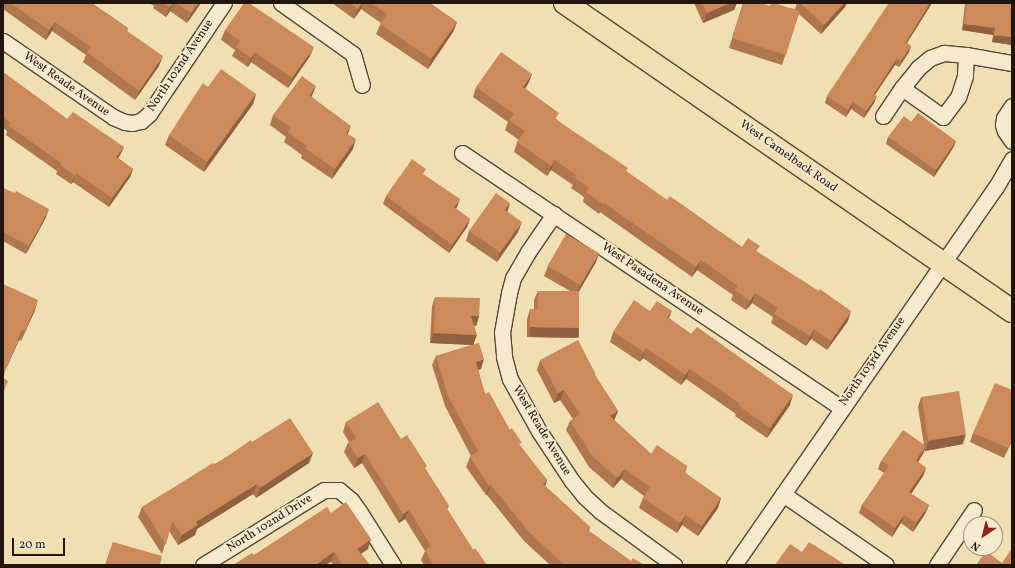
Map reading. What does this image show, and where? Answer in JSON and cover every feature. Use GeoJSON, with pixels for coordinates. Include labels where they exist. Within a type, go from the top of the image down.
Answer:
{"type":"FeatureCollection","features":[{"type":"Feature","properties":{"kind":"main road","name":"West Camelback Road"},"geometry":{"type":"LineString","coordinates":[[565,3],[1012,311]]}},
{"type":"Feature","properties":{"kind":"street","name":"North 102nd Avenue"},"geometry":{"type":"LineString","coordinates":[[132,122],[141,121],[149,114],[224,3]]}},
{"type":"Feature","properties":{"kind":"street"},"geometry":{"type":"LineString","coordinates":[[281,3],[354,54],[362,85]]}},
{"type":"Feature","properties":{"kind":"street","name":"West Reade Avenue"},"geometry":{"type":"LineString","coordinates":[[3,41],[113,117],[124,122],[132,122]]}},
{"type":"Feature","properties":{"kind":"street"},"geometry":{"type":"LineString","coordinates":[[883,116],[918,68],[930,58],[944,53],[966,55],[1012,63]]}},
{"type":"Feature","properties":{"kind":"street"},"geometry":{"type":"LineString","coordinates":[[902,88],[943,117],[958,97],[965,76],[966,55]]}},
{"type":"Feature","properties":{"kind":"street"},"geometry":{"type":"LineString","coordinates":[[1012,106],[1004,118],[1003,124],[1005,131],[1012,141]]}},
{"type":"Feature","properties":{"kind":"street","name":"West Pasadena Avenue"},"geometry":{"type":"LineString","coordinates":[[462,153],[841,408]]}},
{"type":"Feature","properties":{"kind":"street","name":"North 103rd Avenue"},"geometry":{"type":"LineString","coordinates":[[734,565],[841,408],[996,187],[1012,159]]}},
{"type":"Feature","properties":{"kind":"street","name":"West Reade Avenue"},"geometry":{"type":"LineString","coordinates":[[554,214],[525,256],[513,278],[509,293],[502,332],[504,357],[510,379],[538,431],[584,496],[611,519],[674,565]]}},
{"type":"Feature","properties":{"kind":"street","name":"North 102nd Drive"},"geometry":{"type":"LineString","coordinates":[[203,565],[324,490],[339,490],[351,500],[393,565]]}},
{"type":"Feature","properties":{"kind":"street"},"geometry":{"type":"LineString","coordinates":[[783,494],[886,565]]}},
{"type":"Feature","properties":{"kind":"street"},"geometry":{"type":"LineString","coordinates":[[937,565],[974,510]]}},
{"type":"Feature","properties":{"kind":"building"},"geometry":{"type":"Polygon","coordinates":[[[11,3],[92,3],[128,28],[127,31],[163,56],[139,91],[87,52],[91,47],[55,22],[49,30],[11,3]]]}},
{"type":"Feature","properties":{"kind":"building"},"geometry":{"type":"Polygon","coordinates":[[[163,3],[173,3],[170,7],[163,3]]]}},
{"type":"Feature","properties":{"kind":"building"},"geometry":{"type":"Polygon","coordinates":[[[176,3],[198,3],[191,13],[176,3]]]}},
{"type":"Feature","properties":{"kind":"building"},"geometry":{"type":"Polygon","coordinates":[[[244,3],[249,3],[314,47],[292,78],[255,52],[251,58],[236,47],[240,41],[225,30],[244,3]]]}},
{"type":"Feature","properties":{"kind":"building"},"geometry":{"type":"Polygon","coordinates":[[[349,3],[362,3],[358,9],[349,3]]]}},
{"type":"Feature","properties":{"kind":"building"},"geometry":{"type":"Polygon","coordinates":[[[371,3],[430,3],[457,22],[431,59],[380,24],[387,14],[371,3]]]}},
{"type":"Feature","properties":{"kind":"building"},"geometry":{"type":"Polygon","coordinates":[[[702,3],[730,3],[707,13],[702,3]]]}},
{"type":"Feature","properties":{"kind":"building"},"geometry":{"type":"Polygon","coordinates":[[[743,3],[761,3],[770,6],[771,3],[774,3],[799,11],[786,55],[732,38],[743,3]]]}},
{"type":"Feature","properties":{"kind":"building"},"geometry":{"type":"Polygon","coordinates":[[[800,3],[844,3],[824,25],[800,3]]]}},
{"type":"Feature","properties":{"kind":"building"},"geometry":{"type":"Polygon","coordinates":[[[889,3],[930,3],[906,42],[911,46],[901,61],[897,58],[874,94],[877,96],[866,111],[853,102],[848,110],[827,96],[889,3]]]}},
{"type":"Feature","properties":{"kind":"building"},"geometry":{"type":"Polygon","coordinates":[[[967,3],[1012,3],[1012,37],[994,35],[995,28],[964,24],[967,3]]]}},
{"type":"Feature","properties":{"kind":"building"},"geometry":{"type":"Polygon","coordinates":[[[501,52],[532,74],[523,87],[559,113],[555,119],[628,168],[626,171],[667,200],[670,196],[742,247],[748,238],[760,246],[756,251],[819,291],[820,289],[851,311],[831,341],[814,329],[810,336],[774,314],[778,308],[755,293],[750,301],[735,290],[738,286],[701,260],[696,267],[586,192],[589,188],[575,178],[577,176],[555,160],[551,166],[517,142],[525,131],[509,120],[514,114],[476,87],[501,52]]]}},
{"type":"Feature","properties":{"kind":"building"},"geometry":{"type":"Polygon","coordinates":[[[221,69],[256,94],[207,162],[169,135],[203,83],[208,87],[221,69]]]}},
{"type":"Feature","properties":{"kind":"building"},"geometry":{"type":"Polygon","coordinates":[[[3,72],[67,119],[73,112],[124,147],[116,157],[133,169],[112,198],[76,173],[75,176],[60,165],[61,163],[9,126],[11,123],[3,117],[3,72]]]}},
{"type":"Feature","properties":{"kind":"building"},"geometry":{"type":"Polygon","coordinates":[[[302,76],[316,86],[309,95],[351,126],[346,133],[356,139],[335,169],[305,148],[307,146],[288,132],[291,128],[273,115],[302,76]]]}},
{"type":"Feature","properties":{"kind":"building"},"geometry":{"type":"Polygon","coordinates":[[[918,113],[956,141],[936,170],[888,137],[904,116],[911,122],[918,113]]]}},
{"type":"Feature","properties":{"kind":"building"},"geometry":{"type":"Polygon","coordinates":[[[412,159],[426,169],[423,174],[460,199],[454,207],[470,219],[452,245],[386,196],[412,159]]]}},
{"type":"Feature","properties":{"kind":"building"},"geometry":{"type":"Polygon","coordinates":[[[3,188],[15,193],[16,191],[49,209],[29,246],[3,232],[3,188]]]}},
{"type":"Feature","properties":{"kind":"building"},"geometry":{"type":"Polygon","coordinates":[[[496,193],[510,203],[505,210],[522,222],[500,252],[469,231],[496,193]]]}},
{"type":"Feature","properties":{"kind":"building"},"geometry":{"type":"Polygon","coordinates":[[[566,234],[599,253],[580,285],[548,266],[566,234]]]}},
{"type":"Feature","properties":{"kind":"building"},"geometry":{"type":"Polygon","coordinates":[[[3,284],[38,300],[25,331],[22,330],[3,375],[3,284]]]}},
{"type":"Feature","properties":{"kind":"building"},"geometry":{"type":"Polygon","coordinates":[[[538,291],[579,291],[579,328],[530,327],[530,309],[538,309],[538,291]]]}},
{"type":"Feature","properties":{"kind":"building"},"geometry":{"type":"Polygon","coordinates":[[[435,297],[480,298],[479,316],[471,316],[477,335],[434,333],[435,297]]]}},
{"type":"Feature","properties":{"kind":"building"},"geometry":{"type":"Polygon","coordinates":[[[634,300],[650,311],[657,301],[672,311],[667,317],[691,334],[697,327],[793,395],[770,428],[739,406],[740,404],[690,369],[685,375],[646,348],[644,352],[613,332],[634,300]]]}},
{"type":"Feature","properties":{"kind":"building"},"geometry":{"type":"Polygon","coordinates":[[[578,340],[595,373],[594,374],[618,411],[610,416],[651,454],[657,445],[687,466],[684,472],[721,498],[702,526],[686,515],[680,523],[643,498],[650,487],[625,469],[617,478],[593,457],[570,421],[580,414],[564,390],[558,393],[540,360],[578,340]]]}},
{"type":"Feature","properties":{"kind":"building"},"geometry":{"type":"Polygon","coordinates":[[[479,343],[484,359],[476,362],[485,394],[489,392],[510,430],[512,428],[522,443],[519,444],[547,480],[543,484],[590,527],[587,530],[631,561],[633,558],[644,565],[564,565],[528,531],[491,485],[489,486],[470,457],[478,451],[448,396],[436,356],[479,343]]]}},
{"type":"Feature","properties":{"kind":"building"},"geometry":{"type":"Polygon","coordinates":[[[3,378],[8,381],[3,393],[3,378]]]}},
{"type":"Feature","properties":{"kind":"building"},"geometry":{"type":"Polygon","coordinates":[[[995,383],[1012,390],[1012,438],[1008,448],[973,433],[995,383]]]}},
{"type":"Feature","properties":{"kind":"building"},"geometry":{"type":"Polygon","coordinates":[[[959,391],[966,434],[928,440],[921,397],[959,391]]]}},
{"type":"Feature","properties":{"kind":"building"},"geometry":{"type":"Polygon","coordinates":[[[378,402],[401,439],[407,435],[427,466],[425,468],[449,506],[446,507],[473,550],[475,548],[487,565],[433,565],[425,550],[431,546],[409,510],[403,514],[365,454],[358,458],[348,443],[356,438],[346,422],[378,402]]]}},
{"type":"Feature","properties":{"kind":"building"},"geometry":{"type":"Polygon","coordinates":[[[290,418],[313,453],[260,488],[257,484],[196,522],[198,525],[182,535],[172,521],[166,545],[142,507],[213,463],[215,465],[251,440],[252,442],[290,418]]]}},
{"type":"Feature","properties":{"kind":"building"},"geometry":{"type":"Polygon","coordinates":[[[903,430],[926,446],[916,460],[926,468],[909,492],[929,505],[916,523],[904,515],[895,528],[862,505],[889,466],[881,461],[903,430]]]}},
{"type":"Feature","properties":{"kind":"building"},"geometry":{"type":"Polygon","coordinates":[[[346,502],[371,539],[357,549],[370,565],[343,565],[334,552],[315,565],[233,565],[252,553],[254,555],[327,507],[331,513],[346,502]]]}},
{"type":"Feature","properties":{"kind":"building"},"geometry":{"type":"Polygon","coordinates":[[[113,542],[162,556],[160,565],[106,565],[113,542]]]}},
{"type":"Feature","properties":{"kind":"building"},"geometry":{"type":"Polygon","coordinates":[[[809,542],[846,565],[775,565],[790,544],[802,552],[809,542]]]}},
{"type":"Feature","properties":{"kind":"building"},"geometry":{"type":"Polygon","coordinates":[[[1012,548],[1012,565],[976,565],[982,556],[993,556],[1002,563],[1012,548]]]}}]}
